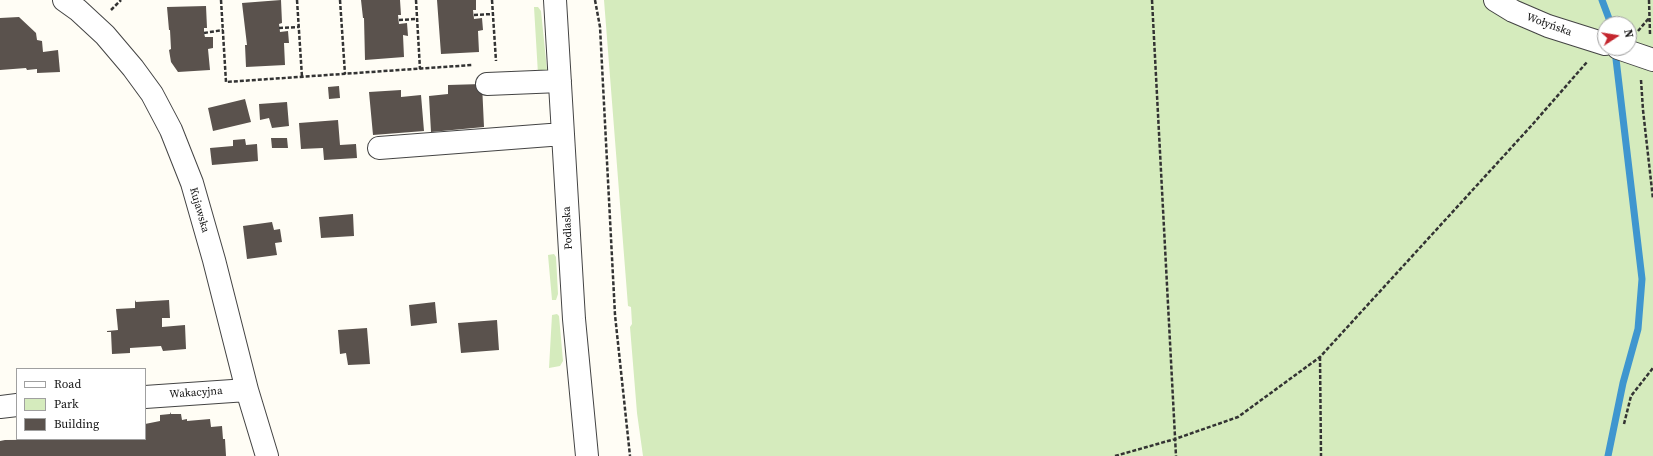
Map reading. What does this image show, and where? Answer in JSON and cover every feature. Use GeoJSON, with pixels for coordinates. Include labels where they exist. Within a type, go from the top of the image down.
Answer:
{"type":"FeatureCollection","features":[{"type":"Feature","properties":{"kind":"street","name":"Kujawska"},"geometry":{"type":"LineString","coordinates":[[64,0],[83,14],[105,35],[133,68],[152,94],[171,130],[192,183],[214,260],[247,390],[267,456]]}},
{"type":"Feature","properties":{"kind":"street","name":"Podlaska"},"geometry":{"type":"LineString","coordinates":[[555,0],[574,319],[587,456]]}},
{"type":"Feature","properties":{"kind":"street","name":"Wołyńska"},"geometry":{"type":"LineString","coordinates":[[1495,0],[1513,11],[1597,50]]}},
{"type":"Feature","properties":{"kind":"street"},"geometry":{"type":"LineString","coordinates":[[488,84],[560,81]]}},
{"type":"Feature","properties":{"kind":"street"},"geometry":{"type":"LineString","coordinates":[[379,148],[563,134]]}},
{"type":"Feature","properties":{"kind":"street","name":"Wakacyjna"},"geometry":{"type":"LineString","coordinates":[[146,397],[247,390]]}},
{"type":"Feature","properties":{"kind":"street"},"geometry":{"type":"LineString","coordinates":[[0,406],[16,405]]}},
{"type":"Feature","properties":{"kind":"path"},"geometry":{"type":"LineString","coordinates":[[106,15],[121,0]]}},
{"type":"Feature","properties":{"kind":"path"},"geometry":{"type":"LineString","coordinates":[[220,0],[226,82],[473,65]]}},
{"type":"Feature","properties":{"kind":"path"},"geometry":{"type":"LineString","coordinates":[[297,0],[302,77]]}},
{"type":"Feature","properties":{"kind":"path"},"geometry":{"type":"LineString","coordinates":[[340,0],[346,74]]}},
{"type":"Feature","properties":{"kind":"path"},"geometry":{"type":"LineString","coordinates":[[416,0],[420,69]]}},
{"type":"Feature","properties":{"kind":"path"},"geometry":{"type":"LineString","coordinates":[[492,0],[496,63],[501,63]]}},
{"type":"Feature","properties":{"kind":"path"},"geometry":{"type":"LineString","coordinates":[[596,0],[600,35],[616,315],[630,456]]}},
{"type":"Feature","properties":{"kind":"path"},"geometry":{"type":"LineString","coordinates":[[1152,0],[1176,456]]}},
{"type":"Feature","properties":{"kind":"path"},"geometry":{"type":"LineString","coordinates":[[1648,0],[1649,17],[1639,51],[1642,110],[1653,199]]}},
{"type":"Feature","properties":{"kind":"path"},"geometry":{"type":"LineString","coordinates":[[474,15],[493,14]]}},
{"type":"Feature","properties":{"kind":"path"},"geometry":{"type":"LineString","coordinates":[[1639,51],[1649,17]]}},
{"type":"Feature","properties":{"kind":"path"},"geometry":{"type":"LineString","coordinates":[[399,20],[417,19]]}},
{"type":"Feature","properties":{"kind":"path"},"geometry":{"type":"LineString","coordinates":[[279,28],[299,27]]}},
{"type":"Feature","properties":{"kind":"path"},"geometry":{"type":"LineString","coordinates":[[204,33],[223,30]]}},
{"type":"Feature","properties":{"kind":"path"},"geometry":{"type":"LineString","coordinates":[[1116,456],[1175,439],[1238,417],[1320,357],[1532,125],[1597,51]]}},
{"type":"Feature","properties":{"kind":"path"},"geometry":{"type":"LineString","coordinates":[[1320,357],[1321,456]]}},
{"type":"Feature","properties":{"kind":"path"},"geometry":{"type":"LineString","coordinates":[[1624,424],[1631,396],[1653,368]]}},
{"type":"Feature","properties":{"kind":"green space"},"geometry":{"type":"Polygon","coordinates":[[[604,0],[1653,0],[1653,456],[643,456],[637,413],[630,327],[632,324],[631,307],[628,306],[604,0]]]}},
{"type":"Feature","properties":{"kind":"green space"},"geometry":{"type":"Polygon","coordinates":[[[534,7],[538,7],[541,11],[547,70],[544,74],[538,74],[534,7]]]}},
{"type":"Feature","properties":{"kind":"green space"},"geometry":{"type":"Polygon","coordinates":[[[554,254],[556,257],[558,294],[556,300],[552,300],[548,255],[554,254]]]}},
{"type":"Feature","properties":{"kind":"green space"},"geometry":{"type":"Polygon","coordinates":[[[557,314],[559,316],[563,361],[560,366],[549,368],[552,315],[557,314]]]}},
{"type":"Feature","properties":{"kind":"building"},"geometry":{"type":"Polygon","coordinates":[[[281,0],[282,23],[279,24],[280,32],[288,31],[289,43],[284,43],[285,65],[246,67],[245,45],[247,45],[242,3],[281,0]]]}},
{"type":"Feature","properties":{"kind":"building"},"geometry":{"type":"Polygon","coordinates":[[[361,0],[400,0],[401,15],[398,15],[399,24],[407,23],[408,36],[403,35],[404,57],[365,60],[364,18],[361,0]]]}},
{"type":"Feature","properties":{"kind":"building"},"geometry":{"type":"Polygon","coordinates":[[[437,0],[476,0],[476,10],[473,10],[474,19],[482,18],[483,30],[478,31],[479,52],[441,54],[437,0]]]}},
{"type":"Feature","properties":{"kind":"building"},"geometry":{"type":"Polygon","coordinates":[[[206,6],[207,28],[204,28],[204,33],[205,37],[213,37],[213,48],[208,49],[210,70],[178,72],[171,62],[169,50],[171,49],[170,30],[167,7],[206,6]]]}},
{"type":"Feature","properties":{"kind":"building"},"geometry":{"type":"Polygon","coordinates":[[[19,17],[36,33],[37,40],[42,41],[43,52],[58,50],[60,72],[37,73],[37,69],[27,70],[26,68],[0,70],[0,18],[19,17]]]}},
{"type":"Feature","properties":{"kind":"building"},"geometry":{"type":"Polygon","coordinates":[[[482,84],[484,127],[431,132],[429,96],[448,94],[448,85],[482,84]]]}},
{"type":"Feature","properties":{"kind":"building"},"geometry":{"type":"Polygon","coordinates":[[[339,86],[340,98],[329,99],[328,87],[339,86]]]}},
{"type":"Feature","properties":{"kind":"building"},"geometry":{"type":"Polygon","coordinates":[[[401,90],[401,97],[421,95],[424,131],[373,135],[369,92],[401,90]]]}},
{"type":"Feature","properties":{"kind":"building"},"geometry":{"type":"Polygon","coordinates":[[[245,99],[251,122],[213,131],[208,108],[245,99]]]}},
{"type":"Feature","properties":{"kind":"building"},"geometry":{"type":"Polygon","coordinates":[[[287,102],[289,126],[272,128],[269,118],[260,120],[259,104],[287,102]]]}},
{"type":"Feature","properties":{"kind":"building"},"geometry":{"type":"Polygon","coordinates":[[[338,120],[340,145],[356,144],[357,158],[324,160],[323,148],[301,149],[299,123],[338,120]]]}},
{"type":"Feature","properties":{"kind":"building"},"geometry":{"type":"Polygon","coordinates":[[[271,138],[287,138],[288,148],[272,148],[271,138]]]}},
{"type":"Feature","properties":{"kind":"building"},"geometry":{"type":"Polygon","coordinates":[[[245,139],[246,145],[257,144],[258,161],[212,165],[210,148],[233,146],[233,140],[245,139]]]}},
{"type":"Feature","properties":{"kind":"building"},"geometry":{"type":"Polygon","coordinates":[[[353,214],[354,236],[321,238],[319,217],[353,214]]]}},
{"type":"Feature","properties":{"kind":"building"},"geometry":{"type":"Polygon","coordinates":[[[272,222],[274,230],[280,229],[282,242],[275,243],[277,255],[247,259],[243,226],[272,222]]]}},
{"type":"Feature","properties":{"kind":"building"},"geometry":{"type":"Polygon","coordinates":[[[135,300],[136,302],[169,300],[170,318],[162,318],[162,327],[185,325],[186,349],[163,351],[161,346],[130,348],[130,353],[112,354],[111,332],[107,331],[118,330],[116,309],[135,308],[135,300]]]}},
{"type":"Feature","properties":{"kind":"building"},"geometry":{"type":"Polygon","coordinates":[[[435,302],[437,323],[411,326],[409,305],[435,302]]]}},
{"type":"Feature","properties":{"kind":"building"},"geometry":{"type":"Polygon","coordinates":[[[497,320],[499,350],[461,353],[458,323],[497,320]]]}},
{"type":"Feature","properties":{"kind":"building"},"geometry":{"type":"Polygon","coordinates":[[[367,328],[370,364],[348,365],[346,353],[340,354],[338,330],[367,328]]]}},
{"type":"Feature","properties":{"kind":"building"},"geometry":{"type":"Polygon","coordinates":[[[171,412],[171,414],[181,414],[182,420],[187,419],[187,421],[210,419],[211,427],[222,426],[223,439],[225,439],[226,456],[0,456],[0,441],[5,440],[146,440],[146,424],[160,421],[160,415],[170,414],[171,412]]]}},
{"type":"Feature","properties":{"kind":"waterway"},"geometry":{"type":"LineString","coordinates":[[1602,0],[1608,16]]}},
{"type":"Feature","properties":{"kind":"waterway"},"geometry":{"type":"LineString","coordinates":[[1608,456],[1623,383],[1638,329],[1642,279],[1616,59]]}}]}
